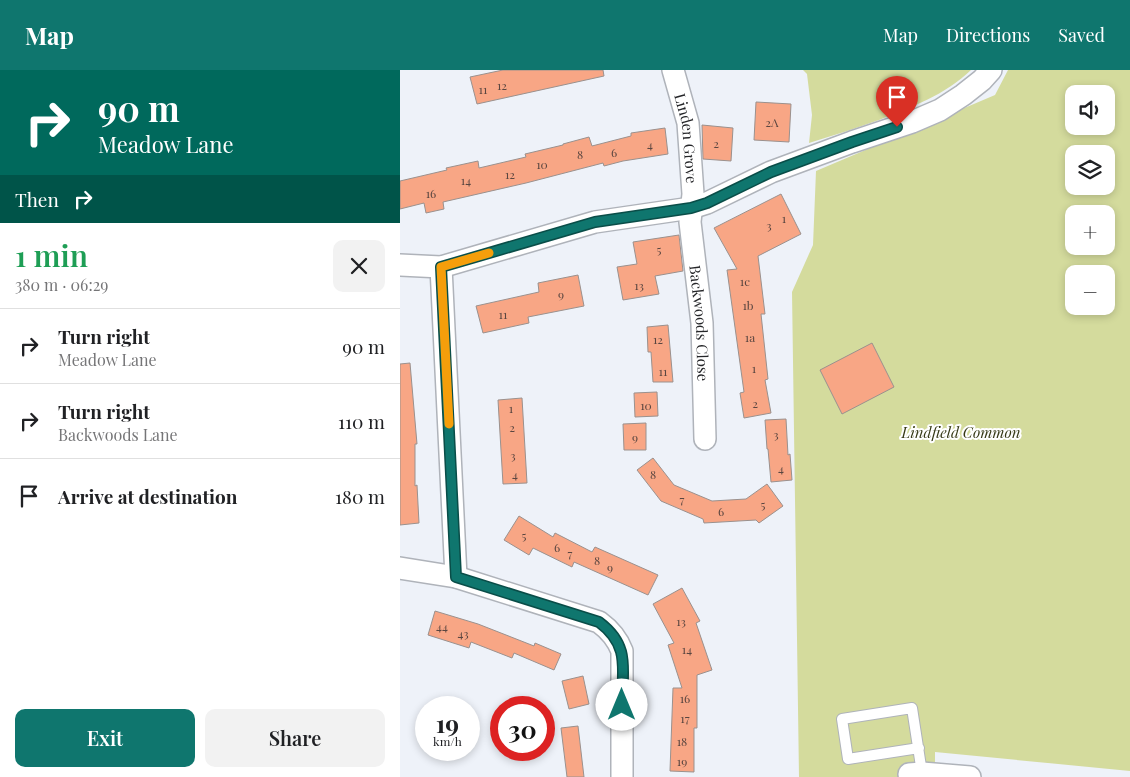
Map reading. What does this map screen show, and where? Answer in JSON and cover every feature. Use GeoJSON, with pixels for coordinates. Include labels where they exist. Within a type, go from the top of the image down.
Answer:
{"type":"FeatureCollection","features":[{"type":"Feature","properties":{"kind":"street","name":"Linden Grove"},"geometry":{"type":"LineString","coordinates":[[673,70],[688,124],[693,194],[691,208]]}},
{"type":"Feature","properties":{"kind":"street"},"geometry":{"type":"LineString","coordinates":[[400,265],[441,267],[595,222],[691,208],[707,203],[771,172],[912,122],[940,110],[964,95],[991,70]]}},
{"type":"Feature","properties":{"kind":"street","name":"Backwoods Close"},"geometry":{"type":"LineString","coordinates":[[691,208],[690,222],[702,323],[705,439]]}},
{"type":"Feature","properties":{"kind":"street"},"geometry":{"type":"LineString","coordinates":[[441,267],[456,577]]}},
{"type":"Feature","properties":{"kind":"street"},"geometry":{"type":"LineString","coordinates":[[400,568],[456,577],[599,622],[613,634],[622,651],[622,777]]}},
{"type":"Feature","properties":{"kind":"street"},"geometry":{"type":"LineString","coordinates":[[911,775],[970,777]]}},
{"type":"Feature","properties":{"kind":"lane"},"geometry":{"type":"LineString","coordinates":[[911,775],[918,748],[912,708],[842,718],[848,759],[918,748]]}},
{"type":"Feature","properties":{"kind":"green space"},"geometry":{"type":"Polygon","coordinates":[[[803,70],[971,70],[950,87],[916,105],[879,120],[809,143],[812,115],[807,74],[803,70]]]}},
{"type":"Feature","properties":{"kind":"green space","name":"Lindfield Common"},"geometry":{"type":"Polygon","coordinates":[[[1008,70],[1130,70],[1130,771],[935,752],[935,777],[799,777],[792,292],[813,245],[816,171],[995,95],[1008,70]]]}},
{"type":"Feature","properties":{"kind":"building"},"geometry":{"type":"Polygon","coordinates":[[[503,70],[603,70],[604,76],[477,104],[470,77],[503,70]]]}},
{"type":"Feature","properties":{"kind":"building"},"geometry":{"type":"Polygon","coordinates":[[[756,102],[791,104],[789,142],[754,140],[756,102]]]}},
{"type":"Feature","properties":{"kind":"building"},"geometry":{"type":"Polygon","coordinates":[[[702,125],[733,128],[731,161],[703,159],[702,125]]]}},
{"type":"Feature","properties":{"kind":"building"},"geometry":{"type":"Polygon","coordinates":[[[665,128],[668,154],[604,166],[603,163],[443,202],[444,209],[426,213],[424,203],[400,209],[400,181],[478,161],[479,168],[526,157],[525,154],[589,137],[592,146],[631,136],[631,133],[665,128]]]}},
{"type":"Feature","properties":{"kind":"building"},"geometry":{"type":"Polygon","coordinates":[[[781,194],[801,234],[758,256],[765,314],[761,314],[768,379],[765,380],[771,413],[744,418],[740,393],[744,392],[727,270],[737,269],[714,228],[781,194]]]}},
{"type":"Feature","properties":{"kind":"building"},"geometry":{"type":"Polygon","coordinates":[[[679,235],[683,271],[655,276],[659,294],[623,300],[617,267],[637,264],[633,242],[679,235]]]}},
{"type":"Feature","properties":{"kind":"building"},"geometry":{"type":"Polygon","coordinates":[[[578,275],[584,306],[528,317],[529,323],[483,333],[476,306],[539,292],[538,283],[578,275]]]}},
{"type":"Feature","properties":{"kind":"building"},"geometry":{"type":"Polygon","coordinates":[[[668,325],[673,382],[653,382],[651,352],[648,352],[647,327],[668,325]]]}},
{"type":"Feature","properties":{"kind":"building"},"geometry":{"type":"Polygon","coordinates":[[[872,343],[894,387],[842,414],[820,370],[872,343]]]}},
{"type":"Feature","properties":{"kind":"building"},"geometry":{"type":"Polygon","coordinates":[[[410,363],[417,444],[415,444],[415,486],[417,485],[419,523],[400,525],[400,364],[410,363]]]}},
{"type":"Feature","properties":{"kind":"building"},"geometry":{"type":"Polygon","coordinates":[[[657,392],[658,416],[635,417],[634,393],[657,392]]]}},
{"type":"Feature","properties":{"kind":"building"},"geometry":{"type":"Polygon","coordinates":[[[522,398],[527,483],[503,484],[498,400],[522,398]]]}},
{"type":"Feature","properties":{"kind":"building"},"geometry":{"type":"Polygon","coordinates":[[[786,419],[788,455],[790,454],[792,480],[771,482],[765,420],[786,419]]]}},
{"type":"Feature","properties":{"kind":"building"},"geometry":{"type":"Polygon","coordinates":[[[646,423],[646,450],[624,450],[623,424],[646,423]]]}},
{"type":"Feature","properties":{"kind":"building"},"geometry":{"type":"Polygon","coordinates":[[[653,458],[674,485],[712,501],[746,499],[767,484],[783,506],[759,523],[756,520],[704,523],[703,519],[661,501],[637,470],[653,458]]]}},
{"type":"Feature","properties":{"kind":"building"},"geometry":{"type":"Polygon","coordinates":[[[519,516],[553,537],[555,533],[592,552],[595,547],[658,575],[648,595],[574,562],[572,567],[533,548],[529,555],[504,540],[519,516]]]}},
{"type":"Feature","properties":{"kind":"building"},"geometry":{"type":"Polygon","coordinates":[[[682,588],[700,621],[696,623],[712,670],[697,675],[697,728],[694,728],[694,772],[670,771],[673,688],[682,688],[668,645],[674,643],[653,604],[682,588]]]}},
{"type":"Feature","properties":{"kind":"building"},"geometry":{"type":"Polygon","coordinates":[[[435,611],[478,624],[534,646],[535,643],[561,654],[554,670],[514,653],[512,658],[471,642],[469,648],[428,635],[435,611]]]}},
{"type":"Feature","properties":{"kind":"building"},"geometry":{"type":"Polygon","coordinates":[[[583,676],[589,704],[569,709],[562,681],[583,676]]]}},
{"type":"Feature","properties":{"kind":"building"},"geometry":{"type":"Polygon","coordinates":[[[578,726],[584,777],[567,777],[561,728],[578,726]]]}},
{"type":"Feature","properties":{"kind":"slow traffic"},"geometry":{"type":"LineString","coordinates":[[449,424],[441,267],[489,253]]}},
{"type":"Feature","properties":{"kind":"route"},"geometry":{"type":"LineString","coordinates":[[622,705],[622,651],[619,642],[613,634],[599,622],[456,577],[441,267],[595,222],[670,213],[691,208],[707,203],[771,172],[897,127]]}}]}
